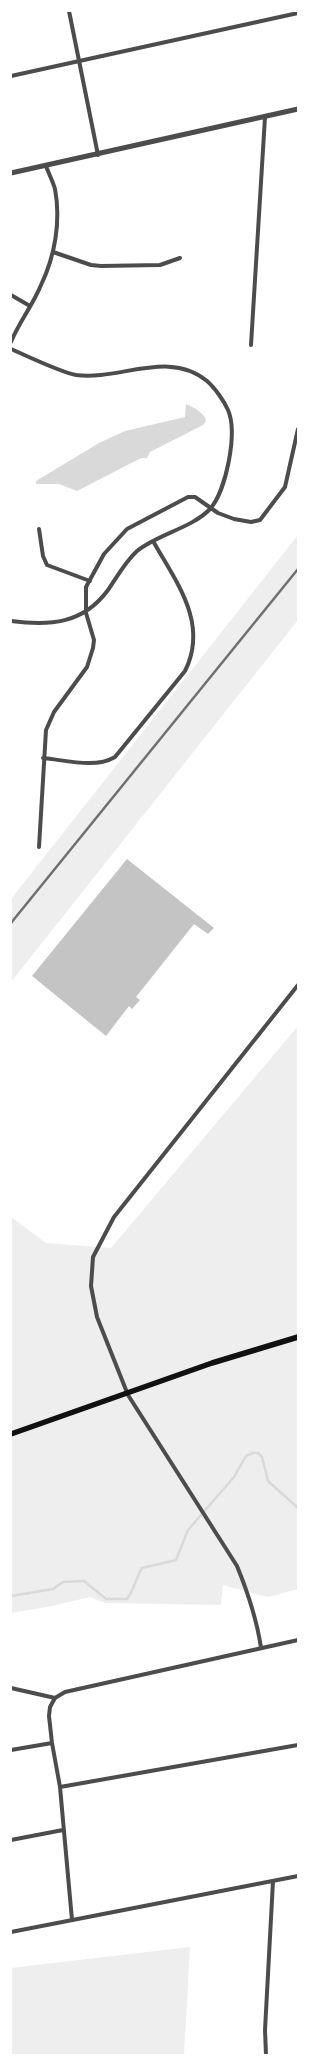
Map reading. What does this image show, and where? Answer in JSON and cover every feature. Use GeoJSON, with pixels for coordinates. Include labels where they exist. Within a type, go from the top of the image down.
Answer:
{"type":"FeatureCollection","features":[{"type":"Feature","properties":{"kind":"main road"},"geometry":{"type":"LineString","coordinates":[[11,1434],[212,1363],[298,1337]]}},
{"type":"Feature","properties":{"kind":"street"},"geometry":{"type":"LineString","coordinates":[[68,11],[98,155]]}},
{"type":"Feature","properties":{"kind":"street"},"geometry":{"type":"LineString","coordinates":[[11,76],[298,13]]}},
{"type":"Feature","properties":{"kind":"street"},"geometry":{"type":"LineString","coordinates":[[11,173],[298,110]]}},
{"type":"Feature","properties":{"kind":"street"},"geometry":{"type":"LineString","coordinates":[[251,345],[265,117]]}},
{"type":"Feature","properties":{"kind":"street"},"geometry":{"type":"LineString","coordinates":[[11,342],[17,327],[41,286],[53,252],[57,220],[55,189],[46,166]]}},
{"type":"Feature","properties":{"kind":"street"},"geometry":{"type":"LineString","coordinates":[[53,252],[91,265],[101,266],[160,265],[180,258]]}},
{"type":"Feature","properties":{"kind":"street"},"geometry":{"type":"LineString","coordinates":[[11,295],[30,306]]}},
{"type":"Feature","properties":{"kind":"street"},"geometry":{"type":"LineString","coordinates":[[11,349],[74,374],[92,376],[158,367],[179,366],[208,381],[228,411],[231,428],[231,445],[226,469],[221,489],[211,508],[138,551],[128,560],[97,604],[86,613],[53,623],[11,621]]}},
{"type":"Feature","properties":{"kind":"street"},"geometry":{"type":"LineString","coordinates":[[40,847],[43,758],[49,721],[87,667],[91,658],[94,640],[86,613],[86,587],[104,554],[127,529],[188,497],[195,497],[211,508],[234,519],[251,522],[260,520],[283,492],[298,429]]}},
{"type":"Feature","properties":{"kind":"street"},"geometry":{"type":"LineString","coordinates":[[39,529],[43,556],[47,565],[90,582]]}},
{"type":"Feature","properties":{"kind":"street"},"geometry":{"type":"LineString","coordinates":[[43,758],[97,763],[106,762],[115,757],[185,671],[190,660],[194,636],[192,614],[153,541]]}},
{"type":"Feature","properties":{"kind":"street"},"geometry":{"type":"LineString","coordinates":[[261,1648],[258,1630],[247,1590],[237,1566],[127,1393],[97,1317],[91,1286],[93,1256],[114,1217],[298,985]]}},
{"type":"Feature","properties":{"kind":"street"},"geometry":{"type":"LineString","coordinates":[[72,1920],[60,1787],[49,1716],[50,1707],[56,1698],[65,1692],[298,1640]]}},
{"type":"Feature","properties":{"kind":"street"},"geometry":{"type":"LineString","coordinates":[[11,1688],[56,1698]]}},
{"type":"Feature","properties":{"kind":"street"},"geometry":{"type":"LineString","coordinates":[[11,1750],[52,1743]]}},
{"type":"Feature","properties":{"kind":"street"},"geometry":{"type":"LineString","coordinates":[[60,1787],[298,1744]]}},
{"type":"Feature","properties":{"kind":"street"},"geometry":{"type":"LineString","coordinates":[[11,1840],[63,1830]]}},
{"type":"Feature","properties":{"kind":"street"},"geometry":{"type":"LineString","coordinates":[[11,1932],[298,1876]]}},
{"type":"Feature","properties":{"kind":"street"},"geometry":{"type":"LineString","coordinates":[[266,2055],[265,2030],[273,1881]]}},
{"type":"Feature","properties":{"kind":"shaded area"},"geometry":{"type":"Polygon","coordinates":[[[186,404],[201,413],[206,421],[203,425],[150,452],[147,458],[141,458],[77,491],[59,484],[36,484],[36,481],[99,443],[125,431],[185,417],[186,404]]]}},
{"type":"Feature","properties":{"kind":"shaded area"},"geometry":{"type":"Polygon","coordinates":[[[298,535],[298,620],[11,982],[11,899],[298,535]]]}},
{"type":"Feature","properties":{"kind":"shaded area"},"geometry":{"type":"Polygon","coordinates":[[[298,1026],[298,1589],[268,1597],[223,1585],[221,1605],[105,1603],[90,1597],[52,1606],[11,1613],[11,1217],[46,1243],[111,1248],[298,1026]]]}},
{"type":"Feature","properties":{"kind":"shaded area"},"geometry":{"type":"Polygon","coordinates":[[[190,1947],[184,2055],[11,2055],[11,1968],[190,1947]]]}},
{"type":"Feature","properties":{"kind":"building"},"geometry":{"type":"Polygon","coordinates":[[[127,859],[214,928],[208,934],[194,924],[136,997],[140,1000],[132,1009],[129,1006],[106,1036],[32,976],[127,859]]]}},
{"type":"Feature","properties":{"kind":"waterway"},"geometry":{"type":"LineString","coordinates":[[11,1596],[53,1589],[63,1582],[84,1581],[106,1599],[127,1599],[142,1568],[176,1560],[188,1530],[234,1477],[246,1456],[253,1453],[258,1453],[262,1457],[268,1481],[298,1508]]}},
{"type":"Feature","properties":{"kind":"railway"},"geometry":{"type":"LineString","coordinates":[[11,923],[298,569]]}}]}
